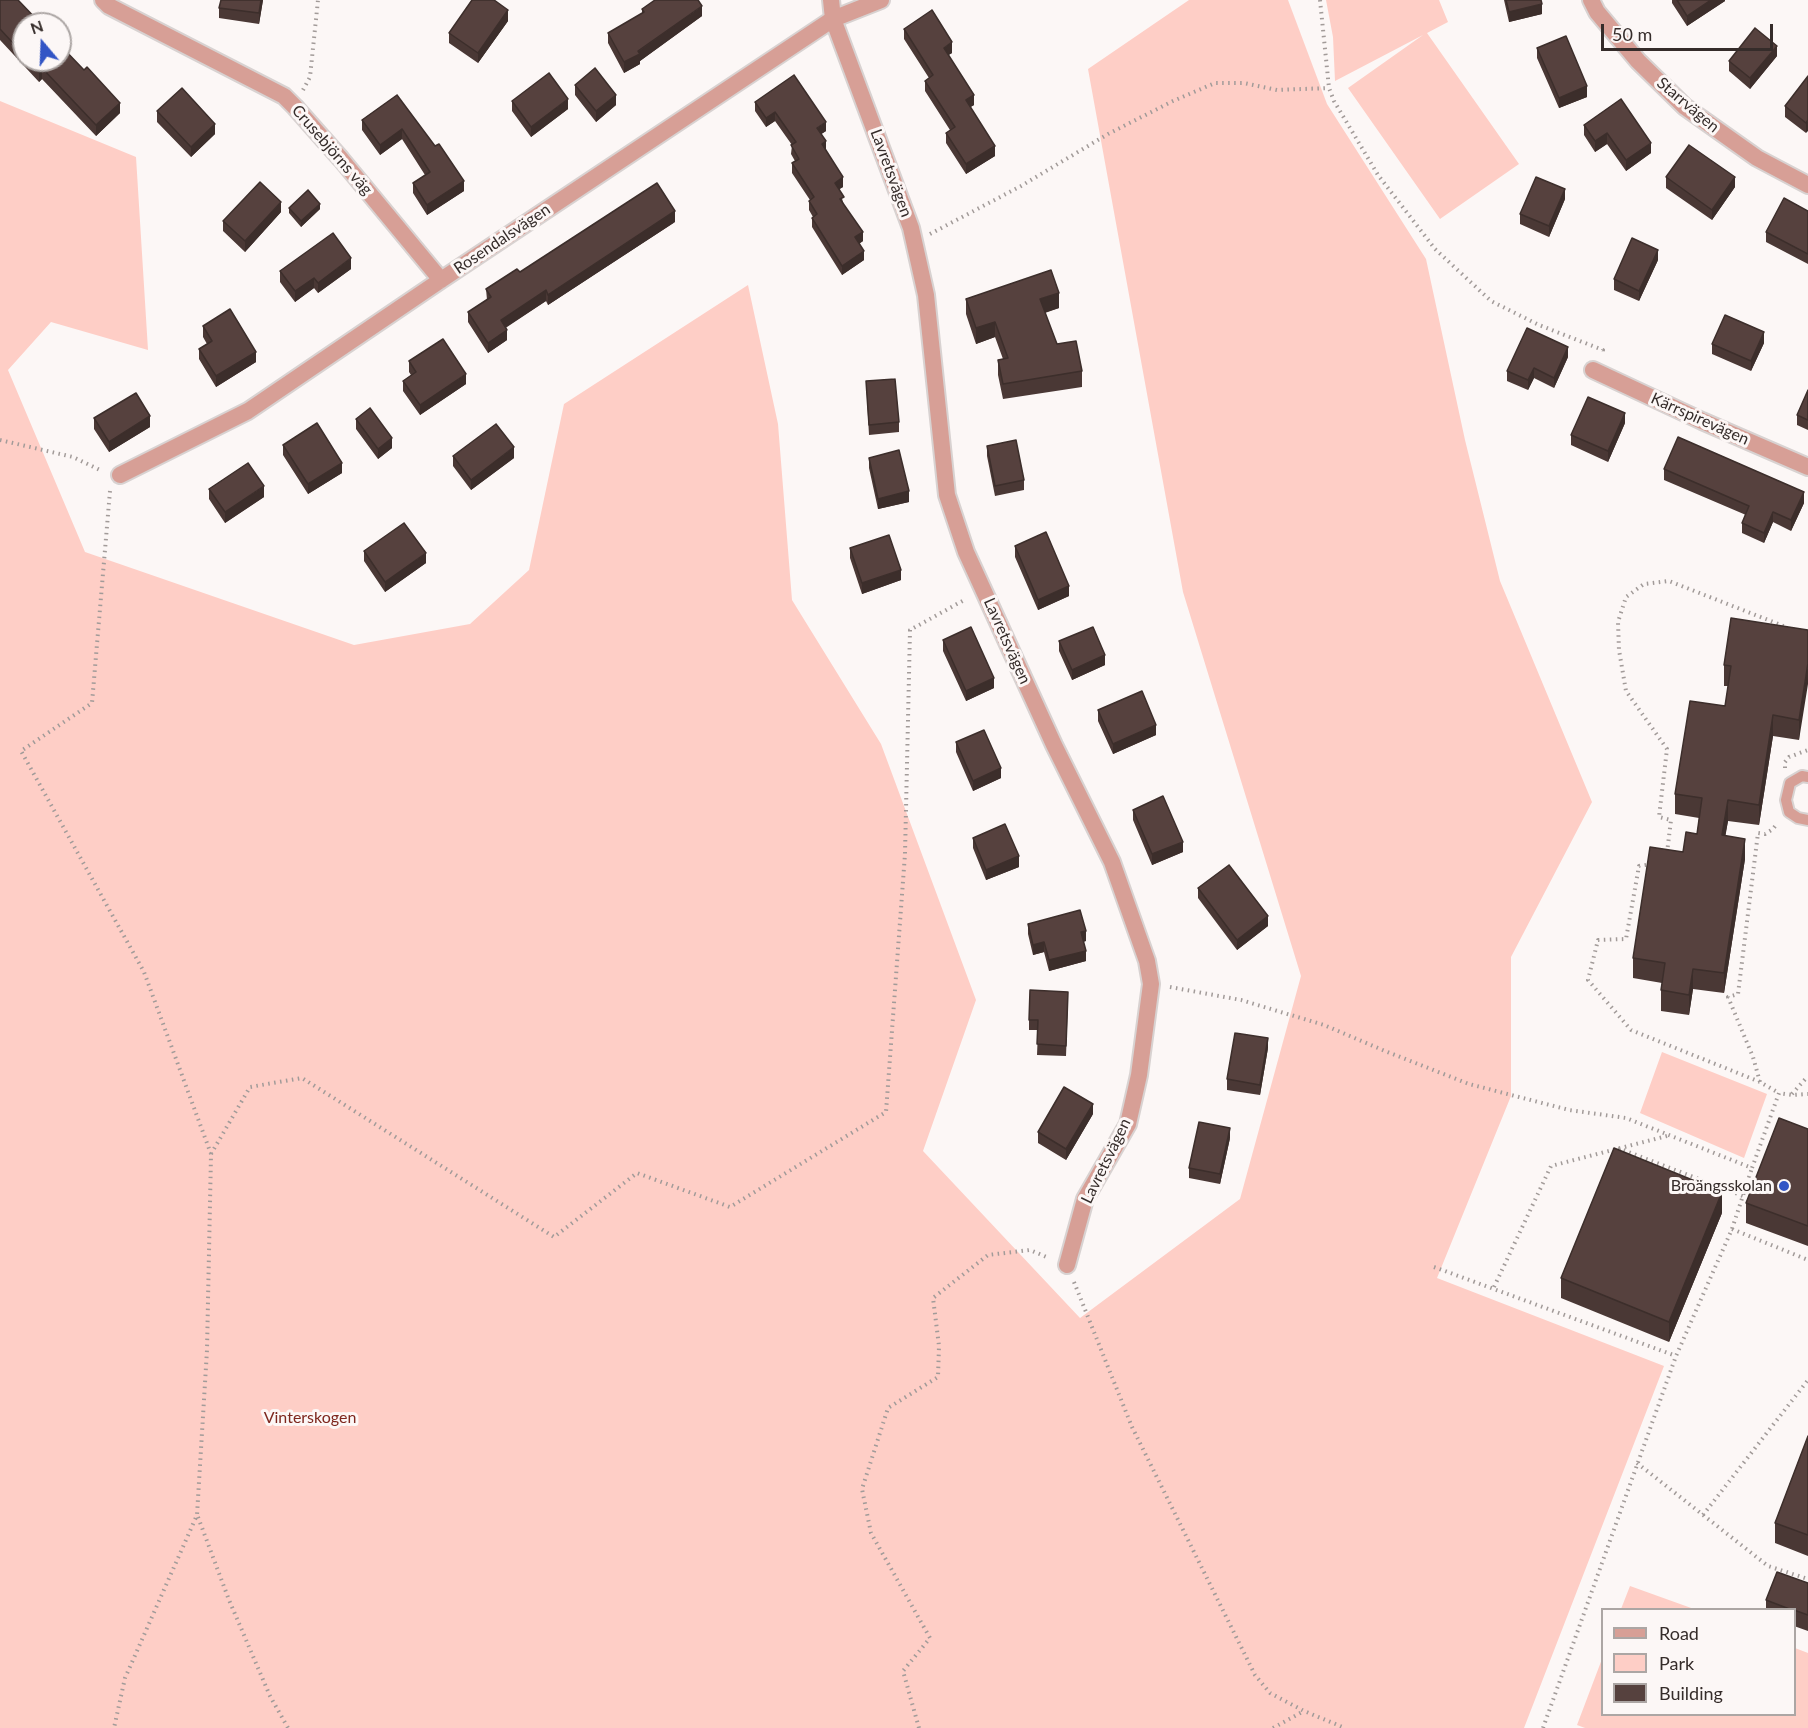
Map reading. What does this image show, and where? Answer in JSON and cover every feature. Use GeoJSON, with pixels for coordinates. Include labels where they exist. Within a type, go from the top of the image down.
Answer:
{"type":"FeatureCollection","features":[{"type":"Feature","properties":{"kind":"street","name":"Crusebjörns väg"},"geometry":{"type":"LineString","coordinates":[[103,0],[109,6],[284,96],[341,159],[441,279]]}},
{"type":"Feature","properties":{"kind":"street","name":"Lavretsvägen"},"geometry":{"type":"LineString","coordinates":[[831,0],[834,18],[911,228],[926,295],[947,495],[966,552],[983,590],[1054,746],[1112,862],[1148,961],[1151,984],[1138,1075],[1128,1124],[1085,1199],[1067,1265]]}},
{"type":"Feature","properties":{"kind":"street","name":"Rosendalsvägen"},"geometry":{"type":"LineString","coordinates":[[115,475],[248,411],[441,279],[834,18],[881,0]]}},
{"type":"Feature","properties":{"kind":"street","name":"Starrvägen"},"geometry":{"type":"LineString","coordinates":[[1591,0],[1638,61],[1685,106],[1757,158],[1808,185]]}},
{"type":"Feature","properties":{"kind":"street","name":"Kärrspirevägen"},"geometry":{"type":"LineString","coordinates":[[1593,370],[1808,467]]}},
{"type":"Feature","properties":{"kind":"lane"},"geometry":{"type":"LineString","coordinates":[[1808,777],[1802,776],[1790,783],[1786,800],[1789,812],[1798,818],[1808,820]]}},
{"type":"Feature","properties":{"kind":"path"},"geometry":{"type":"LineString","coordinates":[[295,107],[310,77],[318,0]]}},
{"type":"Feature","properties":{"kind":"path"},"geometry":{"type":"LineString","coordinates":[[1320,0],[1329,88],[1334,101],[1378,175],[1435,249],[1491,301],[1539,324],[1603,350],[1593,370]]}},
{"type":"Feature","properties":{"kind":"path"},"geometry":{"type":"LineString","coordinates":[[913,243],[1021,186],[1108,134],[1173,101],[1215,83],[1244,83],[1277,90],[1329,88]]}},
{"type":"Feature","properties":{"kind":"path"},"geometry":{"type":"LineString","coordinates":[[0,440],[73,457],[115,475],[92,703],[21,751],[144,972],[211,1154],[207,1350],[197,1515],[125,1678],[114,1728]]}},
{"type":"Feature","properties":{"kind":"path"},"geometry":{"type":"LineString","coordinates":[[1666,862],[1671,820],[1659,817],[1666,750],[1626,691],[1619,650],[1618,622],[1626,597],[1644,584],[1669,580],[1786,627]]}},
{"type":"Feature","properties":{"kind":"path"},"geometry":{"type":"LineString","coordinates":[[211,1154],[250,1087],[302,1078],[554,1237],[637,1173],[730,1207],[886,1112],[905,854],[910,630],[983,590]]}},
{"type":"Feature","properties":{"kind":"path"},"geometry":{"type":"LineString","coordinates":[[1760,1082],[1728,997],[1738,993],[1758,833],[1765,834],[1776,825]]}},
{"type":"Feature","properties":{"kind":"path"},"geometry":{"type":"LineString","coordinates":[[1657,864],[1639,866],[1626,939],[1598,940],[1588,980],[1631,1030],[1760,1082],[1779,1093],[1808,1094]]}},
{"type":"Feature","properties":{"kind":"path"},"geometry":{"type":"LineString","coordinates":[[1151,984],[1241,1000],[1324,1025],[1469,1084],[1569,1110],[1626,1118],[1752,1168]]}},
{"type":"Feature","properties":{"kind":"path"},"geometry":{"type":"LineString","coordinates":[[1791,1095],[1808,1076]]}},
{"type":"Feature","properties":{"kind":"path"},"geometry":{"type":"LineString","coordinates":[[1543,1728],[1637,1463],[1677,1356],[1732,1229],[1779,1093]]}},
{"type":"Feature","properties":{"kind":"path"},"geometry":{"type":"LineString","coordinates":[[1767,1126],[1777,1130]]}},
{"type":"Feature","properties":{"kind":"path"},"geometry":{"type":"LineString","coordinates":[[1494,1287],[1551,1166],[1671,1135]]}},
{"type":"Feature","properties":{"kind":"path"},"geometry":{"type":"LineString","coordinates":[[1617,1148],[1743,1196]]}},
{"type":"Feature","properties":{"kind":"path"},"geometry":{"type":"LineString","coordinates":[[1732,1229],[1808,1260]]}},
{"type":"Feature","properties":{"kind":"path"},"geometry":{"type":"LineString","coordinates":[[919,1728],[903,1671],[930,1638],[871,1533],[862,1489],[888,1408],[938,1377],[939,1346],[933,1298],[988,1255],[1030,1250],[1067,1265],[1132,1427],[1255,1675],[1270,1693],[1304,1712],[1345,1728]]}},
{"type":"Feature","properties":{"kind":"path"},"geometry":{"type":"LineString","coordinates":[[1434,1267],[1494,1287],[1677,1356]]}},
{"type":"Feature","properties":{"kind":"path"},"geometry":{"type":"LineString","coordinates":[[1703,1515],[1808,1380]]}},
{"type":"Feature","properties":{"kind":"path"},"geometry":{"type":"LineString","coordinates":[[1637,1463],[1768,1566],[1808,1579]]}},
{"type":"Feature","properties":{"kind":"path"},"geometry":{"type":"LineString","coordinates":[[197,1515],[229,1600],[270,1696],[288,1728]]}},
{"type":"Feature","properties":{"kind":"path"},"geometry":{"type":"LineString","coordinates":[[1273,1728],[1304,1712]]}},
{"type":"Feature","properties":{"kind":"green space","name":"Vinterskogen"},"geometry":{"type":"Polygon","coordinates":[[[1189,0],[1288,0],[1327,104],[1426,259],[1465,440],[1500,581],[1592,802],[1511,957],[1511,1096],[1437,1278],[1664,1366],[1524,1728],[0,1728],[0,101],[136,157],[148,350],[51,322],[8,370],[85,552],[354,645],[470,624],[529,570],[564,404],[748,285],[778,424],[792,600],[881,744],[976,1000],[923,1151],[1080,1318],[1240,1199],[1301,976],[1183,592],[1088,69],[1189,0]]]}},
{"type":"Feature","properties":{"kind":"green space"},"geometry":{"type":"Polygon","coordinates":[[[1326,0],[1439,0],[1448,22],[1427,33],[1519,164],[1440,219],[1348,88],[1423,35],[1335,81],[1333,37],[1326,0]]]}},
{"type":"Feature","properties":{"kind":"green space"},"geometry":{"type":"Polygon","coordinates":[[[1662,1052],[1767,1094],[1744,1158],[1640,1113],[1662,1052]]]}},
{"type":"Feature","properties":{"kind":"green space"},"geometry":{"type":"Polygon","coordinates":[[[1630,1586],[1691,1608],[1621,1608],[1630,1586]]]}},
{"type":"Feature","properties":{"kind":"green space"},"geometry":{"type":"Polygon","coordinates":[[[1796,1648],[1808,1653],[1808,1728],[1585,1728],[1577,1725],[1601,1662],[1601,1716],[1796,1716],[1796,1648]]]}},
{"type":"Feature","properties":{"kind":"building"},"geometry":{"type":"Polygon","coordinates":[[[0,0],[18,0],[30,12],[12,12],[12,42],[0,29],[0,0]]]}},
{"type":"Feature","properties":{"kind":"building"},"geometry":{"type":"Polygon","coordinates":[[[221,0],[261,0],[259,13],[219,8],[221,0]]]}},
{"type":"Feature","properties":{"kind":"building"},"geometry":{"type":"Polygon","coordinates":[[[472,0],[494,0],[508,10],[478,53],[449,33],[472,0]]]}},
{"type":"Feature","properties":{"kind":"building"},"geometry":{"type":"Polygon","coordinates":[[[655,0],[698,0],[702,6],[638,51],[640,54],[624,62],[608,33],[644,12],[642,9],[655,0]]]}},
{"type":"Feature","properties":{"kind":"building"},"geometry":{"type":"Polygon","coordinates":[[[1506,0],[1541,0],[1542,4],[1509,12],[1506,0]]]}},
{"type":"Feature","properties":{"kind":"building"},"geometry":{"type":"Polygon","coordinates":[[[1677,0],[1711,0],[1687,16],[1677,0]]]}},
{"type":"Feature","properties":{"kind":"building"},"geometry":{"type":"Polygon","coordinates":[[[932,10],[952,42],[944,48],[974,95],[966,100],[995,146],[966,164],[946,133],[955,127],[925,81],[933,75],[904,29],[932,10]]]}},
{"type":"Feature","properties":{"kind":"building"},"geometry":{"type":"Polygon","coordinates":[[[1755,28],[1777,46],[1750,78],[1729,61],[1755,28]]]}},
{"type":"Feature","properties":{"kind":"building"},"geometry":{"type":"Polygon","coordinates":[[[1566,36],[1587,86],[1559,98],[1537,48],[1566,36]]]}},
{"type":"Feature","properties":{"kind":"building"},"geometry":{"type":"Polygon","coordinates":[[[72,58],[84,70],[87,67],[120,103],[96,125],[46,72],[72,72],[72,58]]]}},
{"type":"Feature","properties":{"kind":"building"},"geometry":{"type":"Polygon","coordinates":[[[595,68],[616,95],[596,111],[575,85],[595,68]]]}},
{"type":"Feature","properties":{"kind":"building"},"geometry":{"type":"Polygon","coordinates":[[[549,73],[568,99],[531,127],[512,101],[549,73]]]}},
{"type":"Feature","properties":{"kind":"building"},"geometry":{"type":"Polygon","coordinates":[[[794,75],[826,122],[817,128],[826,141],[822,144],[843,177],[835,183],[844,197],[840,199],[863,232],[855,237],[864,251],[842,266],[812,218],[817,214],[809,201],[814,197],[792,163],[799,159],[791,145],[796,142],[775,112],[766,118],[755,102],[794,75]]]}},
{"type":"Feature","properties":{"kind":"building"},"geometry":{"type":"Polygon","coordinates":[[[1808,76],[1808,120],[1806,123],[1785,106],[1808,76]]]}},
{"type":"Feature","properties":{"kind":"building"},"geometry":{"type":"Polygon","coordinates":[[[182,88],[215,124],[191,147],[157,111],[182,88]]]}},
{"type":"Feature","properties":{"kind":"building"},"geometry":{"type":"Polygon","coordinates":[[[397,95],[435,146],[439,144],[464,181],[427,205],[413,183],[430,172],[402,129],[380,145],[362,120],[397,95]]]}},
{"type":"Feature","properties":{"kind":"building"},"geometry":{"type":"Polygon","coordinates":[[[1621,99],[1651,143],[1626,160],[1607,133],[1595,141],[1584,125],[1621,99]]]}},
{"type":"Feature","properties":{"kind":"building"},"geometry":{"type":"Polygon","coordinates":[[[1689,145],[1735,177],[1712,210],[1666,177],[1689,145]]]}},
{"type":"Feature","properties":{"kind":"building"},"geometry":{"type":"Polygon","coordinates":[[[1536,177],[1565,189],[1549,226],[1520,214],[1536,177]]]}},
{"type":"Feature","properties":{"kind":"building"},"geometry":{"type":"Polygon","coordinates":[[[260,182],[281,202],[245,241],[223,221],[260,182]]]}},
{"type":"Feature","properties":{"kind":"building"},"geometry":{"type":"Polygon","coordinates":[[[657,183],[675,211],[548,295],[546,290],[501,320],[507,330],[488,343],[468,312],[491,297],[486,289],[517,269],[520,272],[657,183]]]}},
{"type":"Feature","properties":{"kind":"building"},"geometry":{"type":"Polygon","coordinates":[[[308,190],[320,204],[301,221],[289,208],[308,190]]]}},
{"type":"Feature","properties":{"kind":"building"},"geometry":{"type":"Polygon","coordinates":[[[1784,198],[1808,211],[1808,254],[1766,232],[1784,198]]]}},
{"type":"Feature","properties":{"kind":"building"},"geometry":{"type":"Polygon","coordinates":[[[333,233],[351,258],[318,283],[314,278],[295,291],[280,271],[333,233]]]}},
{"type":"Feature","properties":{"kind":"building"},"geometry":{"type":"Polygon","coordinates":[[[1632,238],[1658,250],[1639,291],[1614,279],[1632,238]]]}},
{"type":"Feature","properties":{"kind":"building"},"geometry":{"type":"Polygon","coordinates":[[[1051,270],[1059,293],[1040,299],[1057,344],[1076,341],[1082,371],[1003,384],[998,360],[1008,358],[995,322],[976,328],[966,299],[1051,270]]]}},
{"type":"Feature","properties":{"kind":"building"},"geometry":{"type":"Polygon","coordinates":[[[230,309],[256,352],[216,376],[199,349],[212,341],[203,326],[230,309]]]}},
{"type":"Feature","properties":{"kind":"building"},"geometry":{"type":"Polygon","coordinates":[[[1725,315],[1764,332],[1751,361],[1712,344],[1725,315]]]}},
{"type":"Feature","properties":{"kind":"building"},"geometry":{"type":"Polygon","coordinates":[[[1527,328],[1568,347],[1554,378],[1534,368],[1528,380],[1507,371],[1527,328]]]}},
{"type":"Feature","properties":{"kind":"building"},"geometry":{"type":"Polygon","coordinates":[[[443,339],[466,374],[420,405],[403,381],[416,372],[409,361],[443,339]]]}},
{"type":"Feature","properties":{"kind":"building"},"geometry":{"type":"Polygon","coordinates":[[[895,379],[899,422],[869,425],[866,381],[895,379]]]}},
{"type":"Feature","properties":{"kind":"building"},"geometry":{"type":"Polygon","coordinates":[[[1808,390],[1808,420],[1797,415],[1808,390]]]}},
{"type":"Feature","properties":{"kind":"building"},"geometry":{"type":"Polygon","coordinates":[[[136,393],[150,416],[109,442],[94,418],[136,393]]]}},
{"type":"Feature","properties":{"kind":"building"},"geometry":{"type":"Polygon","coordinates":[[[1588,397],[1625,413],[1608,451],[1571,435],[1588,397]]]}},
{"type":"Feature","properties":{"kind":"building"},"geometry":{"type":"Polygon","coordinates":[[[370,408],[392,438],[378,449],[356,419],[370,408]]]}},
{"type":"Feature","properties":{"kind":"building"},"geometry":{"type":"Polygon","coordinates":[[[317,423],[342,463],[308,484],[283,445],[317,423]]]}},
{"type":"Feature","properties":{"kind":"building"},"geometry":{"type":"Polygon","coordinates":[[[496,424],[514,447],[471,480],[453,456],[496,424]]]}},
{"type":"Feature","properties":{"kind":"building"},"geometry":{"type":"Polygon","coordinates":[[[1678,437],[1804,492],[1791,520],[1773,512],[1764,533],[1742,523],[1749,506],[1664,469],[1678,437]]]}},
{"type":"Feature","properties":{"kind":"building"},"geometry":{"type":"Polygon","coordinates":[[[1016,440],[1024,480],[995,486],[987,446],[1016,440]]]}},
{"type":"Feature","properties":{"kind":"building"},"geometry":{"type":"Polygon","coordinates":[[[899,450],[909,491],[878,499],[869,458],[899,450]]]}},
{"type":"Feature","properties":{"kind":"building"},"geometry":{"type":"Polygon","coordinates":[[[248,463],[264,486],[225,512],[209,489],[248,463]]]}},
{"type":"Feature","properties":{"kind":"building"},"geometry":{"type":"Polygon","coordinates":[[[404,523],[426,553],[385,582],[364,551],[404,523]]]}},
{"type":"Feature","properties":{"kind":"building"},"geometry":{"type":"Polygon","coordinates":[[[1046,532],[1069,586],[1038,600],[1015,546],[1046,532]]]}},
{"type":"Feature","properties":{"kind":"building"},"geometry":{"type":"Polygon","coordinates":[[[889,535],[901,570],[862,583],[850,548],[889,535]]]}},
{"type":"Feature","properties":{"kind":"building"},"geometry":{"type":"Polygon","coordinates":[[[1731,618],[1808,630],[1808,663],[1799,720],[1773,715],[1759,805],[1728,800],[1722,835],[1745,839],[1724,973],[1693,969],[1689,995],[1661,990],[1665,963],[1633,958],[1650,847],[1683,852],[1686,832],[1697,834],[1702,798],[1675,794],[1690,701],[1725,706],[1731,666],[1724,665],[1731,618]]]}},
{"type":"Feature","properties":{"kind":"building"},"geometry":{"type":"Polygon","coordinates":[[[971,627],[994,678],[966,691],[943,640],[971,627]]]}},
{"type":"Feature","properties":{"kind":"building"},"geometry":{"type":"Polygon","coordinates":[[[1093,627],[1105,655],[1072,670],[1059,641],[1093,627]]]}},
{"type":"Feature","properties":{"kind":"building"},"geometry":{"type":"Polygon","coordinates":[[[1142,691],[1156,725],[1113,744],[1098,710],[1142,691]]]}},
{"type":"Feature","properties":{"kind":"building"},"geometry":{"type":"Polygon","coordinates":[[[984,730],[1001,768],[973,781],[956,742],[984,730]]]}},
{"type":"Feature","properties":{"kind":"building"},"geometry":{"type":"Polygon","coordinates":[[[1163,796],[1183,842],[1152,854],[1133,810],[1163,796]]]}},
{"type":"Feature","properties":{"kind":"building"},"geometry":{"type":"Polygon","coordinates":[[[1005,824],[1019,856],[986,870],[973,838],[1005,824]]]}},
{"type":"Feature","properties":{"kind":"building"},"geometry":{"type":"Polygon","coordinates":[[[1229,865],[1268,916],[1237,940],[1198,888],[1229,865]]]}},
{"type":"Feature","properties":{"kind":"building"},"geometry":{"type":"Polygon","coordinates":[[[1080,910],[1086,931],[1081,932],[1086,951],[1049,960],[1044,942],[1033,945],[1028,924],[1080,910]]]}},
{"type":"Feature","properties":{"kind":"building"},"geometry":{"type":"Polygon","coordinates":[[[1030,990],[1068,992],[1066,1046],[1037,1044],[1038,1020],[1029,1020],[1030,990]]]}},
{"type":"Feature","properties":{"kind":"building"},"geometry":{"type":"Polygon","coordinates":[[[1235,1033],[1268,1038],[1260,1085],[1227,1079],[1235,1033]]]}},
{"type":"Feature","properties":{"kind":"building"},"geometry":{"type":"Polygon","coordinates":[[[1064,1087],[1093,1104],[1066,1149],[1038,1132],[1064,1087]]]}},
{"type":"Feature","properties":{"kind":"building","name":"Broängsskolan"},"geometry":{"type":"Polygon","coordinates":[[[1779,1118],[1808,1129],[1808,1226],[1746,1203],[1779,1118]]]}},
{"type":"Feature","properties":{"kind":"building"},"geometry":{"type":"Polygon","coordinates":[[[1199,1122],[1230,1128],[1220,1174],[1189,1168],[1199,1122]]]}},
{"type":"Feature","properties":{"kind":"building"},"geometry":{"type":"Polygon","coordinates":[[[1614,1148],[1722,1192],[1669,1322],[1561,1278],[1614,1148]]]}},
{"type":"Feature","properties":{"kind":"building"},"geometry":{"type":"Polygon","coordinates":[[[1808,1436],[1808,1535],[1775,1523],[1808,1436]]]}},
{"type":"Feature","properties":{"kind":"building"},"geometry":{"type":"Polygon","coordinates":[[[1777,1572],[1808,1583],[1808,1615],[1796,1611],[1796,1608],[1787,1608],[1766,1600],[1777,1572]]]}},
{"type":"Feature","properties":{"kind":"place","name":"Broängsskolan"},"geometry":{"type":"Point","coordinates":[1784,1186]}}]}
